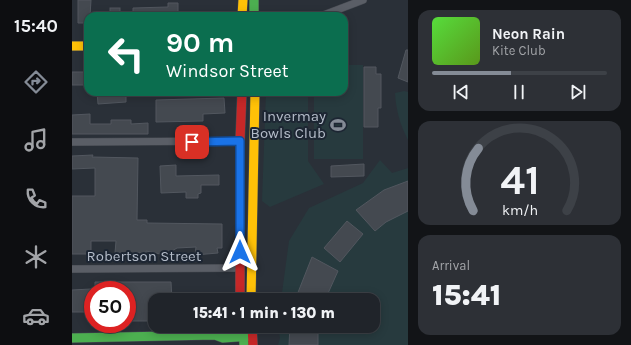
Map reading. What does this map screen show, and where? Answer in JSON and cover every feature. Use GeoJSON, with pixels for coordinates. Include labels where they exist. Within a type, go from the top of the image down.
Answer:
{"type":"FeatureCollection","features":[{"type":"Feature","properties":{"kind":"main road"},"geometry":{"type":"LineString","coordinates":[[242,12],[243,0]]}},
{"type":"Feature","properties":{"kind":"main road"},"geometry":{"type":"LineString","coordinates":[[254,0],[254,12]]}},
{"type":"Feature","properties":{"kind":"main road"},"geometry":{"type":"LineString","coordinates":[[72,46],[84,46]]}},
{"type":"Feature","properties":{"kind":"main road"},"geometry":{"type":"LineString","coordinates":[[236,96],[240,131]]}},
{"type":"Feature","properties":{"kind":"main road"},"geometry":{"type":"LineString","coordinates":[[240,293],[240,131],[242,96]]}},
{"type":"Feature","properties":{"kind":"main road"},"geometry":{"type":"LineString","coordinates":[[251,293],[255,96]]}},
{"type":"Feature","properties":{"kind":"main road"},"geometry":{"type":"LineString","coordinates":[[72,338],[215,335],[223,338],[248,341]]}},
{"type":"Feature","properties":{"kind":"street"},"geometry":{"type":"LineString","coordinates":[[332,12],[363,0]]}},
{"type":"Feature","properties":{"kind":"street"},"geometry":{"type":"LineString","coordinates":[[72,142],[240,141]]}},
{"type":"Feature","properties":{"kind":"street","name":"Robertson Street"},"geometry":{"type":"LineString","coordinates":[[72,269],[240,268]]}},
{"type":"Feature","properties":{"kind":"green space","name":"Invermay Bowls Club"},"geometry":{"type":"Polygon","coordinates":[[[348,65],[363,65],[363,159],[314,159],[314,96],[348,96],[348,65]]]}},
{"type":"Feature","properties":{"kind":"green space"},"geometry":{"type":"Polygon","coordinates":[[[404,91],[408,92],[408,140],[399,117],[395,93],[404,91]]]}},
{"type":"Feature","properties":{"kind":"green space"},"geometry":{"type":"Polygon","coordinates":[[[266,96],[308,96],[308,161],[324,184],[270,207],[262,201],[266,96]]]}},
{"type":"Feature","properties":{"kind":"green space"},"geometry":{"type":"Polygon","coordinates":[[[380,160],[392,173],[408,168],[408,345],[278,345],[280,338],[279,333],[380,333],[380,293],[282,293],[289,241],[309,208],[363,183],[380,160]]]}},
{"type":"Feature","properties":{"kind":"building"},"geometry":{"type":"Polygon","coordinates":[[[78,0],[91,0],[90,12],[84,12],[84,23],[78,23],[78,0]]]}},
{"type":"Feature","properties":{"kind":"building"},"geometry":{"type":"Polygon","coordinates":[[[168,3],[178,3],[178,12],[133,12],[133,8],[168,7],[168,3]]]}},
{"type":"Feature","properties":{"kind":"building"},"geometry":{"type":"Polygon","coordinates":[[[110,8],[120,8],[120,12],[110,12],[110,8]]]}},
{"type":"Feature","properties":{"kind":"building"},"geometry":{"type":"Polygon","coordinates":[[[406,50],[408,50],[408,82],[398,78],[406,50]]]}},
{"type":"Feature","properties":{"kind":"building"},"geometry":{"type":"Polygon","coordinates":[[[364,67],[376,67],[376,74],[381,74],[381,108],[378,108],[378,127],[364,127],[364,67]]]}},
{"type":"Feature","properties":{"kind":"building"},"geometry":{"type":"Polygon","coordinates":[[[72,72],[84,72],[84,85],[72,85],[72,72]]]}},
{"type":"Feature","properties":{"kind":"building"},"geometry":{"type":"Polygon","coordinates":[[[97,96],[126,96],[126,102],[98,104],[97,96]]]}},
{"type":"Feature","properties":{"kind":"building"},"geometry":{"type":"Polygon","coordinates":[[[224,98],[225,113],[203,114],[203,121],[156,122],[156,100],[224,98]]]}},
{"type":"Feature","properties":{"kind":"building"},"geometry":{"type":"Polygon","coordinates":[[[90,114],[90,124],[111,124],[111,120],[131,120],[131,124],[148,123],[148,134],[72,134],[72,115],[90,114]]]}},
{"type":"Feature","properties":{"kind":"building"},"geometry":{"type":"Polygon","coordinates":[[[93,155],[92,157],[138,158],[137,220],[147,220],[147,223],[222,224],[222,248],[217,248],[218,253],[195,255],[196,247],[177,248],[165,255],[146,251],[146,253],[115,253],[116,241],[91,241],[91,254],[72,254],[72,196],[95,196],[95,168],[72,169],[72,156],[93,155]]]}},
{"type":"Feature","properties":{"kind":"building"},"geometry":{"type":"Polygon","coordinates":[[[364,164],[364,176],[331,177],[331,166],[364,164]]]}},
{"type":"Feature","properties":{"kind":"building"},"geometry":{"type":"Polygon","coordinates":[[[176,165],[176,176],[219,175],[219,185],[201,185],[201,193],[198,194],[198,198],[186,198],[186,192],[161,193],[160,166],[176,165]]]}},
{"type":"Feature","properties":{"kind":"building"},"geometry":{"type":"Polygon","coordinates":[[[408,181],[408,211],[386,222],[375,231],[356,210],[384,190],[408,181]]]}},
{"type":"Feature","properties":{"kind":"building"},"geometry":{"type":"Polygon","coordinates":[[[347,221],[363,234],[340,262],[324,248],[347,221]]]}},
{"type":"Feature","properties":{"kind":"building"},"geometry":{"type":"Polygon","coordinates":[[[312,257],[338,271],[328,293],[298,293],[312,257]]]}},
{"type":"Feature","properties":{"kind":"building"},"geometry":{"type":"Polygon","coordinates":[[[136,282],[171,282],[172,293],[148,293],[148,321],[136,321],[136,282]]]}},
{"type":"Feature","properties":{"kind":"building"},"geometry":{"type":"Polygon","coordinates":[[[84,289],[84,312],[72,312],[72,290],[84,289]]]}},
{"type":"Feature","properties":{"kind":"building"},"geometry":{"type":"Polygon","coordinates":[[[290,333],[318,333],[318,345],[289,345],[290,333]]]}},
{"type":"Feature","properties":{"kind":"traffic: fast"},"geometry":{"type":"LineString","coordinates":[[254,0],[254,12]]}},
{"type":"Feature","properties":{"kind":"traffic: fast"},"geometry":{"type":"LineString","coordinates":[[243,333],[244,345]]}},
{"type":"Feature","properties":{"kind":"traffic: fast"},"geometry":{"type":"LineString","coordinates":[[72,338],[215,335],[223,338],[252,336]]}},
{"type":"Feature","properties":{"kind":"traffic: slow"},"geometry":{"type":"LineString","coordinates":[[242,12],[243,0]]}},
{"type":"Feature","properties":{"kind":"traffic: slow"},"geometry":{"type":"LineString","coordinates":[[72,46],[84,46]]}},
{"type":"Feature","properties":{"kind":"traffic: slow"},"geometry":{"type":"LineString","coordinates":[[251,293],[255,96]]}},
{"type":"Feature","properties":{"kind":"traffic: jam"},"geometry":{"type":"LineString","coordinates":[[240,293],[240,141],[242,96]]}},
{"type":"Feature","properties":{"kind":"traffic: jam"},"geometry":{"type":"LineString","coordinates":[[252,333],[253,345]]}},
{"type":"Feature","properties":{"kind":"place","name":"Invermay Bowls Club"},"geometry":{"type":"Point","coordinates":[338,125]}},
{"type":"Feature","properties":{"kind":"route"},"geometry":{"type":"LineString","coordinates":[[192,142],[240,141],[240,252]]}}]}
